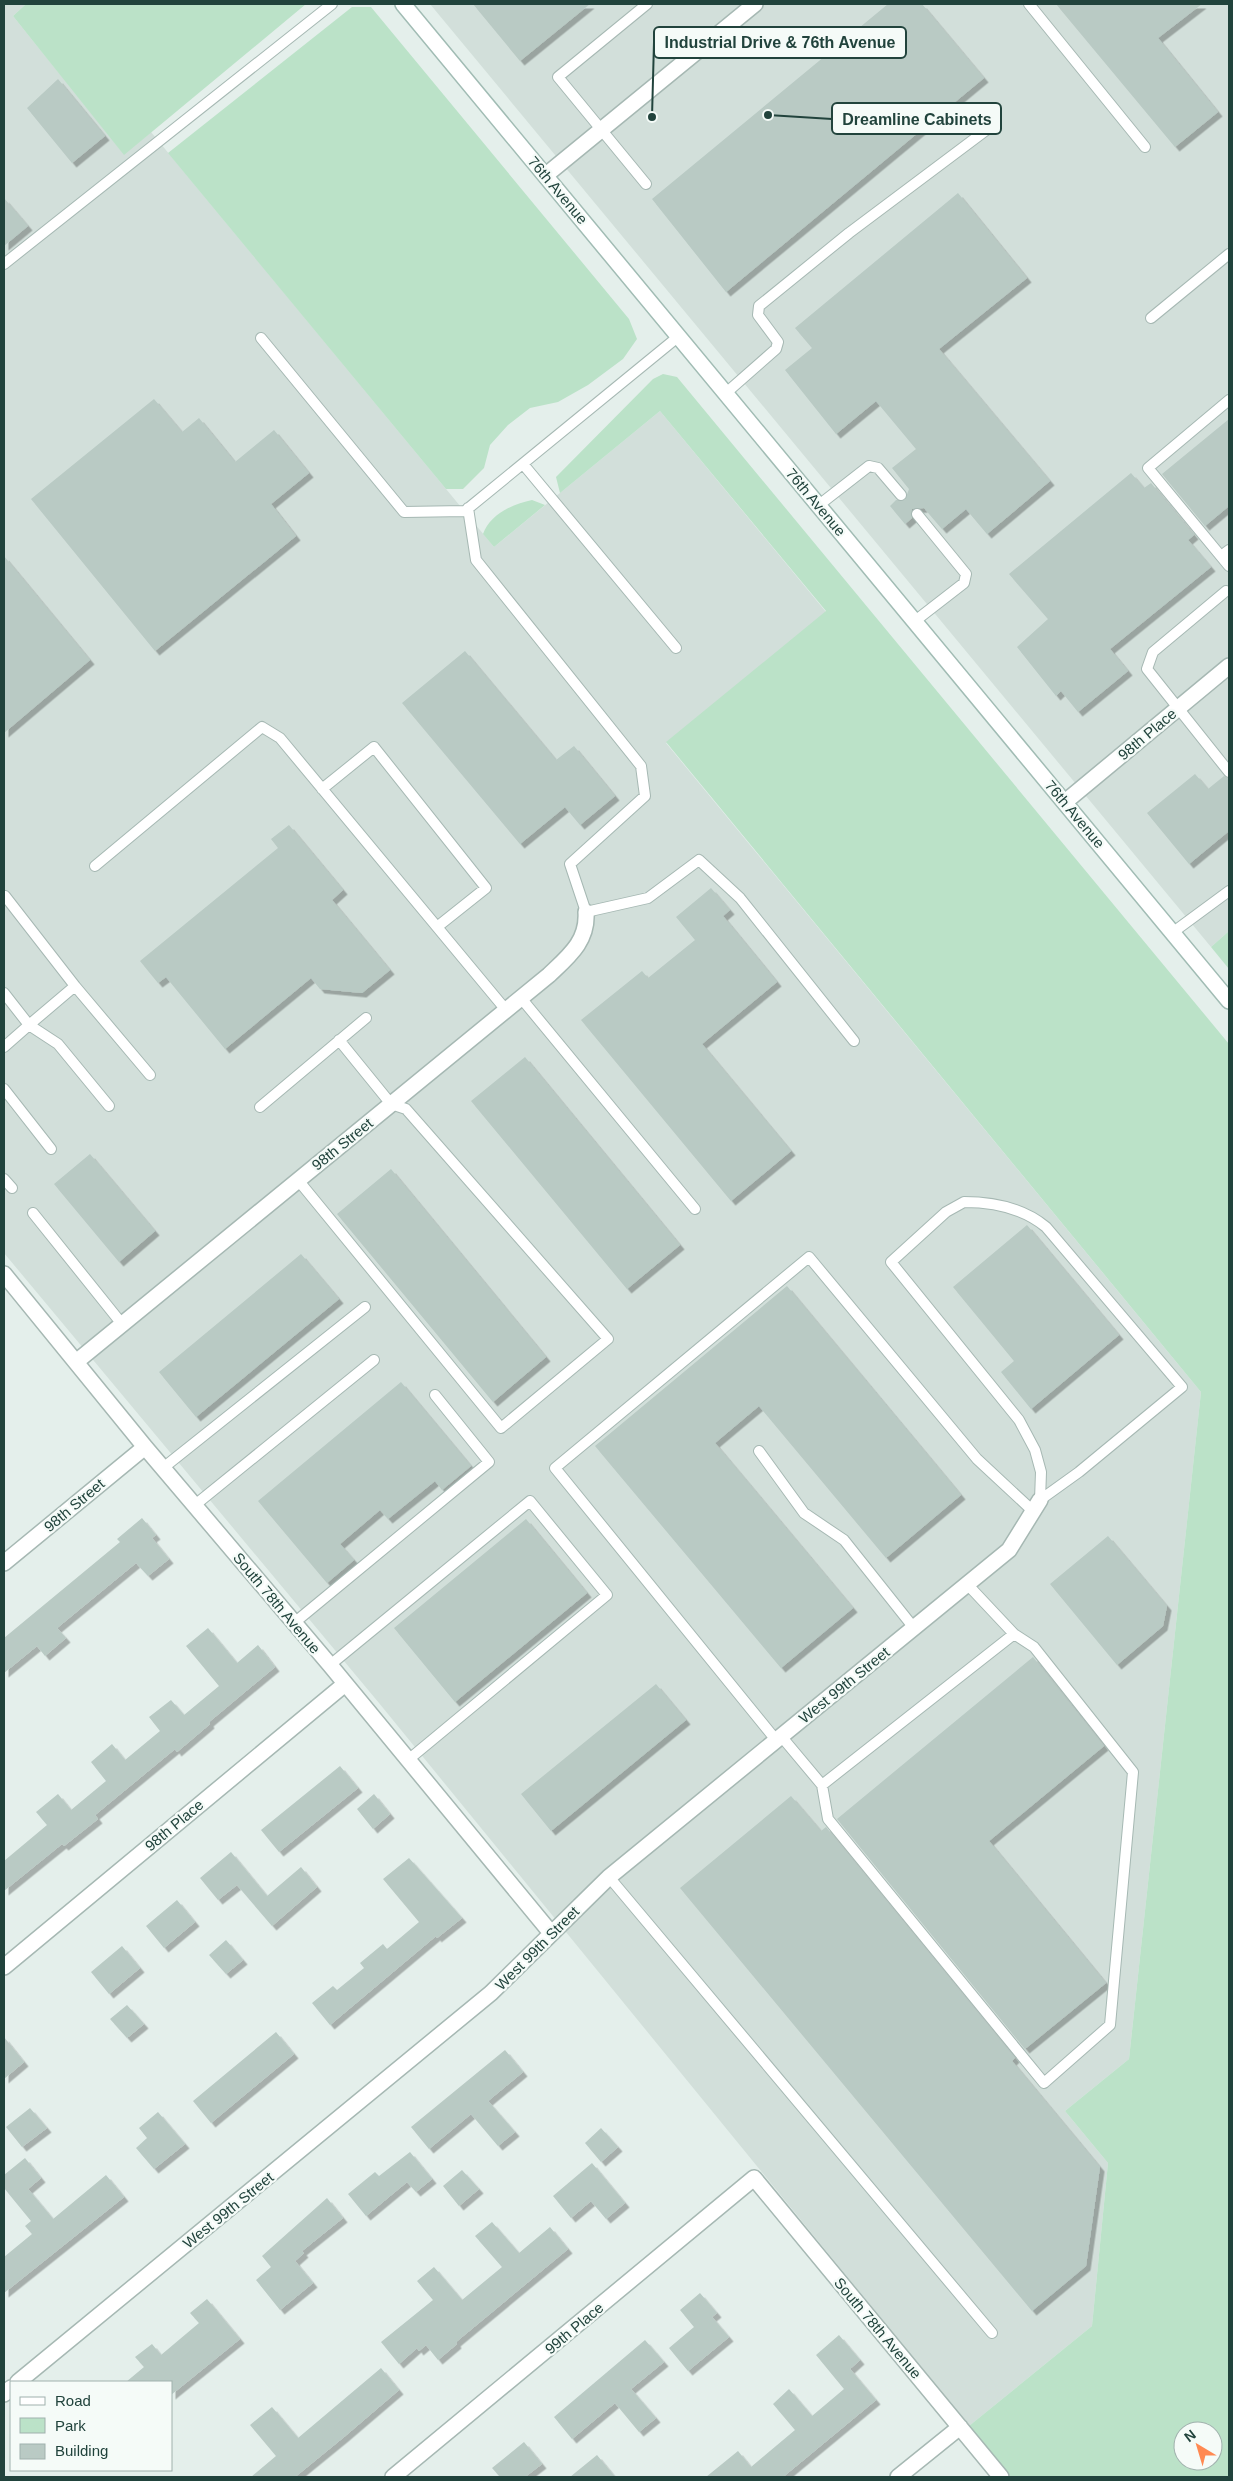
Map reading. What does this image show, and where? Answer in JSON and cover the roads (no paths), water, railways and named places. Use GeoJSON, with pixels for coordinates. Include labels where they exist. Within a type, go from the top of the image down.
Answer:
{"type":"FeatureCollection","features":[{"type":"Feature","properties":{"kind":"street","name":"76th Avenue"},"geometry":{"type":"LineString","coordinates":[[403,4],[1229,1001]]}},
{"type":"Feature","properties":{"kind":"street"},"geometry":{"type":"LineString","coordinates":[[546,175],[755,4]]}},
{"type":"Feature","properties":{"kind":"street","name":"98th Place"},"geometry":{"type":"LineString","coordinates":[[1065,802],[1229,666]]}},
{"type":"Feature","properties":{"kind":"street","name":"98th Street"},"geometry":{"type":"LineString","coordinates":[[76,1362],[568,958],[582,941],[587,926],[586,912]]}},
{"type":"Feature","properties":{"kind":"street","name":"South 78th Avenue"},"geometry":{"type":"LineString","coordinates":[[4,1274],[145,1447],[330,1666],[550,1932]]}},
{"type":"Feature","properties":{"kind":"street","name":"98th Street"},"geometry":{"type":"LineString","coordinates":[[4,1564],[145,1447]]}},
{"type":"Feature","properties":{"kind":"street","name":"West 99th Street"},"geometry":{"type":"LineString","coordinates":[[19,2381],[491,1993],[550,1932],[608,1877],[1009,1550],[1037,1506]]}},
{"type":"Feature","properties":{"kind":"street","name":"98th Place"},"geometry":{"type":"LineString","coordinates":[[4,1967],[345,1684]]}},
{"type":"Feature","properties":{"kind":"street","name":"South 78th Avenue"},"geometry":{"type":"LineString","coordinates":[[754,2178],[1001,2477]]}},
{"type":"Feature","properties":{"kind":"street","name":"99th Place"},"geometry":{"type":"LineString","coordinates":[[393,2477],[754,2178]]}},
{"type":"Feature","properties":{"kind":"street"},"geometry":{"type":"LineString","coordinates":[[898,2477],[960,2427]]}},
{"type":"Feature","properties":{"kind":"lane"},"geometry":{"type":"LineString","coordinates":[[4,264],[332,4]]}},
{"type":"Feature","properties":{"kind":"lane"},"geometry":{"type":"LineString","coordinates":[[646,184],[558,77],[647,4]]}},
{"type":"Feature","properties":{"kind":"lane"},"geometry":{"type":"LineString","coordinates":[[1029,4],[1145,148]]}},
{"type":"Feature","properties":{"kind":"lane"},"geometry":{"type":"LineString","coordinates":[[726,393],[776,349],[778,342],[758,315],[759,306],[849,234],[993,125]]}},
{"type":"Feature","properties":{"kind":"lane"},"geometry":{"type":"LineString","coordinates":[[1151,318],[1229,254]]}},
{"type":"Feature","properties":{"kind":"lane"},"geometry":{"type":"LineString","coordinates":[[261,338],[404,512],[464,511],[679,336]]}},
{"type":"Feature","properties":{"kind":"lane"},"geometry":{"type":"LineString","coordinates":[[1229,400],[1148,468],[1225,553],[1229,566]]}},
{"type":"Feature","properties":{"kind":"lane"},"geometry":{"type":"LineString","coordinates":[[522,464],[676,648]]}},
{"type":"Feature","properties":{"kind":"lane"},"geometry":{"type":"LineString","coordinates":[[819,506],[869,466],[878,468],[901,495]]}},
{"type":"Feature","properties":{"kind":"lane"},"geometry":{"type":"LineString","coordinates":[[468,508],[476,560],[641,766],[645,796],[570,864],[586,912],[648,898],[699,860],[740,898],[854,1041]]}},
{"type":"Feature","properties":{"kind":"lane"},"geometry":{"type":"LineString","coordinates":[[915,621],[964,583],[966,574],[917,514]]}},
{"type":"Feature","properties":{"kind":"lane"},"geometry":{"type":"LineString","coordinates":[[1226,591],[1153,652],[1147,669],[1229,772]]}},
{"type":"Feature","properties":{"kind":"lane"},"geometry":{"type":"LineString","coordinates":[[95,866],[262,727],[280,738],[506,1010]]}},
{"type":"Feature","properties":{"kind":"lane"},"geometry":{"type":"LineString","coordinates":[[322,789],[374,747],[486,888],[437,927]]}},
{"type":"Feature","properties":{"kind":"lane"},"geometry":{"type":"LineString","coordinates":[[1172,933],[1229,891]]}},
{"type":"Feature","properties":{"kind":"lane"},"geometry":{"type":"LineString","coordinates":[[4,896],[75,986],[150,1075]]}},
{"type":"Feature","properties":{"kind":"lane"},"geometry":{"type":"LineString","coordinates":[[4,1047],[75,986]]}},
{"type":"Feature","properties":{"kind":"lane"},"geometry":{"type":"LineString","coordinates":[[4,993],[29,1025],[58,1044],[108,1106]]}},
{"type":"Feature","properties":{"kind":"lane"},"geometry":{"type":"LineString","coordinates":[[521,998],[695,1209]]}},
{"type":"Feature","properties":{"kind":"lane"},"geometry":{"type":"LineString","coordinates":[[260,1107],[366,1018]]}},
{"type":"Feature","properties":{"kind":"lane"},"geometry":{"type":"LineString","coordinates":[[298,1180],[501,1428],[608,1339],[406,1109],[391,1104],[340,1040]]}},
{"type":"Feature","properties":{"kind":"lane"},"geometry":{"type":"LineString","coordinates":[[4,1089],[51,1149]]}},
{"type":"Feature","properties":{"kind":"lane"},"geometry":{"type":"LineString","coordinates":[[4,1179],[12,1188]]}},
{"type":"Feature","properties":{"kind":"lane"},"geometry":{"type":"LineString","coordinates":[[964,1202],[988,1202],[1034,1218],[1046,1227],[1182,1387],[1037,1506],[1041,1472],[1035,1450],[1019,1420],[891,1262],[946,1212],[964,1202]]}},
{"type":"Feature","properties":{"kind":"lane"},"geometry":{"type":"LineString","coordinates":[[33,1213],[122,1324]]}},
{"type":"Feature","properties":{"kind":"lane"},"geometry":{"type":"LineString","coordinates":[[967,1584],[1014,1634],[1034,1647],[1133,1772],[1110,2025],[1044,2084],[828,1819],[822,1785],[778,1738],[555,1468],[809,1257],[977,1459],[1037,1506]]}},
{"type":"Feature","properties":{"kind":"lane"},"geometry":{"type":"LineString","coordinates":[[163,1468],[366,1307]]}},
{"type":"Feature","properties":{"kind":"lane"},"geometry":{"type":"LineString","coordinates":[[195,1506],[374,1360]]}},
{"type":"Feature","properties":{"kind":"lane"},"geometry":{"type":"LineString","coordinates":[[294,1623],[489,1462],[435,1395]]}},
{"type":"Feature","properties":{"kind":"lane"},"geometry":{"type":"LineString","coordinates":[[759,1451],[804,1513],[844,1540],[914,1628]]}},
{"type":"Feature","properties":{"kind":"lane"},"geometry":{"type":"LineString","coordinates":[[330,1666],[530,1501],[607,1595],[408,1760]]}},
{"type":"Feature","properties":{"kind":"lane"},"geometry":{"type":"LineString","coordinates":[[822,1785],[1014,1634]]}},
{"type":"Feature","properties":{"kind":"lane"},"geometry":{"type":"LineString","coordinates":[[608,1877],[992,2333]]}},
{"type":"Feature","properties":{"kind":"place","name":"Dreamline Cabinets"},"geometry":{"type":"Point","coordinates":[768,115]}},
{"type":"Feature","properties":{"kind":"place","name":"Industrial Drive & 76th Avenue"},"geometry":{"type":"Point","coordinates":[652,117]}}]}
